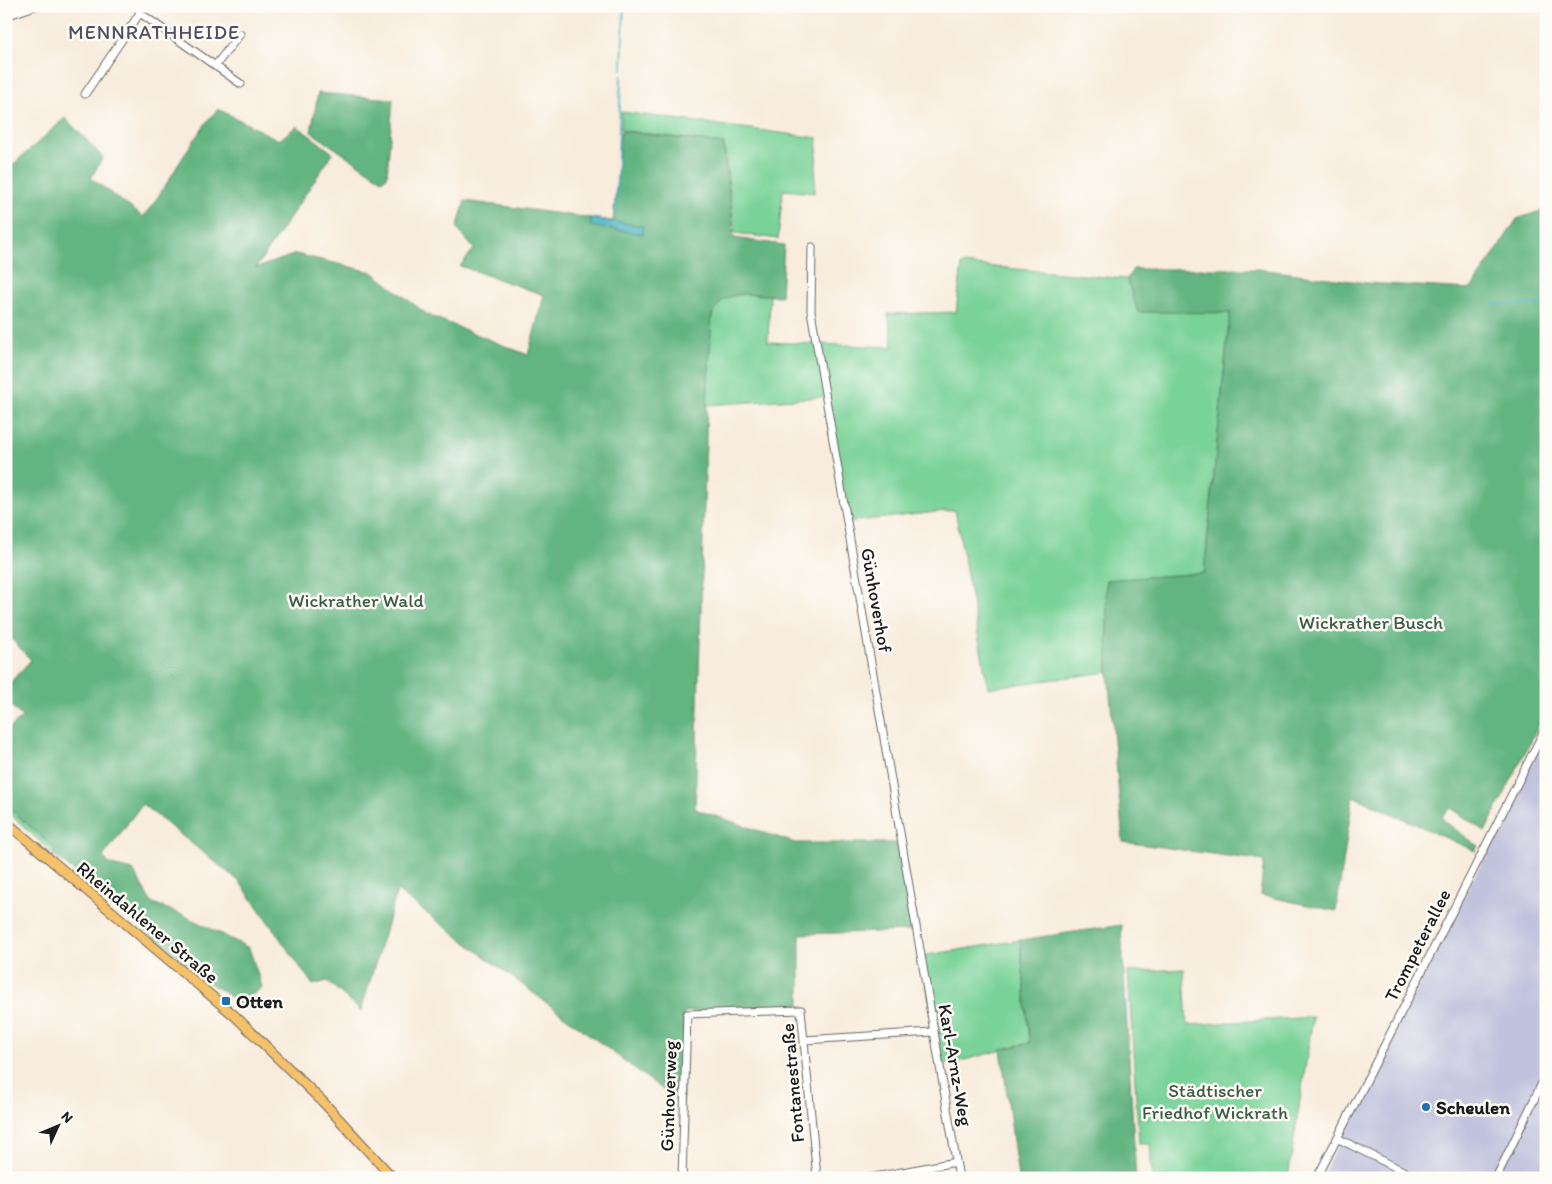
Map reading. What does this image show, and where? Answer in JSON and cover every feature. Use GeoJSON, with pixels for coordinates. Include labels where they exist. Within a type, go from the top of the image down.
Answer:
{"type":"FeatureCollection","features":[{"type":"Feature","properties":{"kind":"main road","name":"Rheindahlener Straße"},"geometry":{"type":"LineString","coordinates":[[6,822],[235,1016],[327,1107],[393,1178]]}},
{"type":"Feature","properties":{"kind":"street"},"geometry":{"type":"LineString","coordinates":[[6,16],[24,8],[35,6]]}},
{"type":"Feature","properties":{"kind":"street"},"geometry":{"type":"LineString","coordinates":[[85,94],[139,10],[241,84]]}},
{"type":"Feature","properties":{"kind":"street"},"geometry":{"type":"LineString","coordinates":[[215,66],[240,34]]}},
{"type":"Feature","properties":{"kind":"street","name":"Günhoverhof"},"geometry":{"type":"LineString","coordinates":[[812,247],[811,311],[920,958]]}},
{"type":"Feature","properties":{"kind":"street","name":"Trompeterallee"},"geometry":{"type":"LineString","coordinates":[[1317,1178],[1546,727]]}},
{"type":"Feature","properties":{"kind":"street","name":"Karl-Arnz-Weg"},"geometry":{"type":"LineString","coordinates":[[920,958],[959,1178]]}},
{"type":"Feature","properties":{"kind":"street","name":"Fontanestraße"},"geometry":{"type":"LineString","coordinates":[[687,1014],[801,1010],[817,1178]]}},
{"type":"Feature","properties":{"kind":"street","name":"Günhoverweg"},"geometry":{"type":"LineString","coordinates":[[682,1178],[687,1014]]}},
{"type":"Feature","properties":{"kind":"street"},"geometry":{"type":"LineString","coordinates":[[804,1040],[934,1032]]}},
{"type":"Feature","properties":{"kind":"street"},"geometry":{"type":"LineString","coordinates":[[1496,1178],[1546,1075]]}},
{"type":"Feature","properties":{"kind":"street"},"geometry":{"type":"LineString","coordinates":[[1337,1138],[1417,1178]]}},
{"type":"Feature","properties":{"kind":"street"},"geometry":{"type":"LineString","coordinates":[[870,1178],[956,1162]]}},
{"type":"Feature","properties":{"kind":"shaded area"},"geometry":{"type":"Polygon","coordinates":[[[1546,735],[1546,1178],[1321,1178],[1546,735]]]}},
{"type":"Feature","properties":{"kind":"green space"},"geometry":{"type":"Polygon","coordinates":[[[318,93],[393,99],[387,177],[382,180],[311,132],[318,93]]]}},
{"type":"Feature","properties":{"kind":"green space","name":"Wickrather Wald"},"geometry":{"type":"Polygon","coordinates":[[[218,109],[279,140],[297,126],[333,153],[256,268],[296,254],[372,272],[428,315],[528,355],[544,295],[460,266],[474,249],[457,228],[465,201],[613,221],[621,131],[723,144],[734,238],[784,245],[781,296],[742,294],[733,296],[725,299],[718,305],[712,314],[707,405],[695,809],[795,843],[900,843],[916,931],[800,934],[800,1006],[684,1012],[682,1104],[397,891],[361,1011],[327,981],[313,985],[239,881],[142,804],[103,857],[111,865],[133,870],[151,902],[187,917],[249,948],[262,987],[238,1006],[232,998],[207,981],[53,854],[56,850],[6,805],[6,732],[22,717],[6,700],[6,687],[31,660],[6,633],[6,171],[65,118],[103,157],[91,178],[143,217],[207,121],[218,109]]]}},
{"type":"Feature","properties":{"kind":"green space"},"geometry":{"type":"Polygon","coordinates":[[[622,112],[818,138],[814,193],[783,190],[778,239],[735,233],[724,144],[621,130],[622,112]]]}},
{"type":"Feature","properties":{"kind":"green space","name":"Wickrather Busch"},"geometry":{"type":"Polygon","coordinates":[[[1546,209],[1546,711],[1485,832],[1451,808],[1442,816],[1444,821],[1478,846],[1475,851],[1353,796],[1336,911],[1260,895],[1264,861],[1123,842],[1108,672],[1106,580],[1204,573],[1230,313],[1138,312],[1127,279],[1133,269],[1259,269],[1367,283],[1471,289],[1517,219],[1546,209]]]}},
{"type":"Feature","properties":{"kind":"green space"},"geometry":{"type":"Polygon","coordinates":[[[962,264],[1127,279],[1138,312],[1230,312],[1204,573],[1106,580],[1108,672],[988,688],[955,510],[848,522],[824,397],[707,405],[711,323],[718,304],[724,299],[741,295],[770,295],[768,342],[893,347],[888,314],[956,312],[962,264]]]}},
{"type":"Feature","properties":{"kind":"green space"},"geometry":{"type":"Polygon","coordinates":[[[6,805],[56,850],[53,854],[6,810],[6,805]]]}},
{"type":"Feature","properties":{"kind":"green space"},"geometry":{"type":"Polygon","coordinates":[[[1121,925],[1136,1178],[1018,1178],[1001,1049],[1030,1043],[1020,940],[1121,925]]]}},
{"type":"Feature","properties":{"kind":"green space"},"geometry":{"type":"Polygon","coordinates":[[[1020,940],[1030,1043],[941,1066],[921,956],[1020,940]]]}},
{"type":"Feature","properties":{"kind":"green space","name":"Städtischer Friedhof Wickrath"},"geometry":{"type":"Polygon","coordinates":[[[1184,969],[1187,1025],[1313,1017],[1288,1178],[1152,1178],[1150,1144],[1139,1144],[1128,972],[1184,969]]]}},
{"type":"Feature","properties":{"kind":"water"},"geometry":{"type":"Polygon","coordinates":[[[591,218],[643,226],[643,234],[590,226],[591,218]]]}},
{"type":"Feature","properties":{"kind":"waterway"},"geometry":{"type":"LineString","coordinates":[[622,69],[624,6]]}},
{"type":"Feature","properties":{"kind":"waterway"},"geometry":{"type":"LineString","coordinates":[[616,214],[621,76]]}},
{"type":"Feature","properties":{"kind":"waterway"},"geometry":{"type":"LineString","coordinates":[[1493,304],[1546,304]]}},
{"type":"Feature","properties":{"kind":"place","name":"Otten"},"geometry":{"type":"Point","coordinates":[226,1001]}},
{"type":"Feature","properties":{"kind":"place","name":"Scheulen"},"geometry":{"type":"Point","coordinates":[1426,1107]}},
{"type":"Feature","properties":{"kind":"district","name":"MENNRATHHEIDE"},"geometry":{"type":"Point","coordinates":[154,32]}}]}
